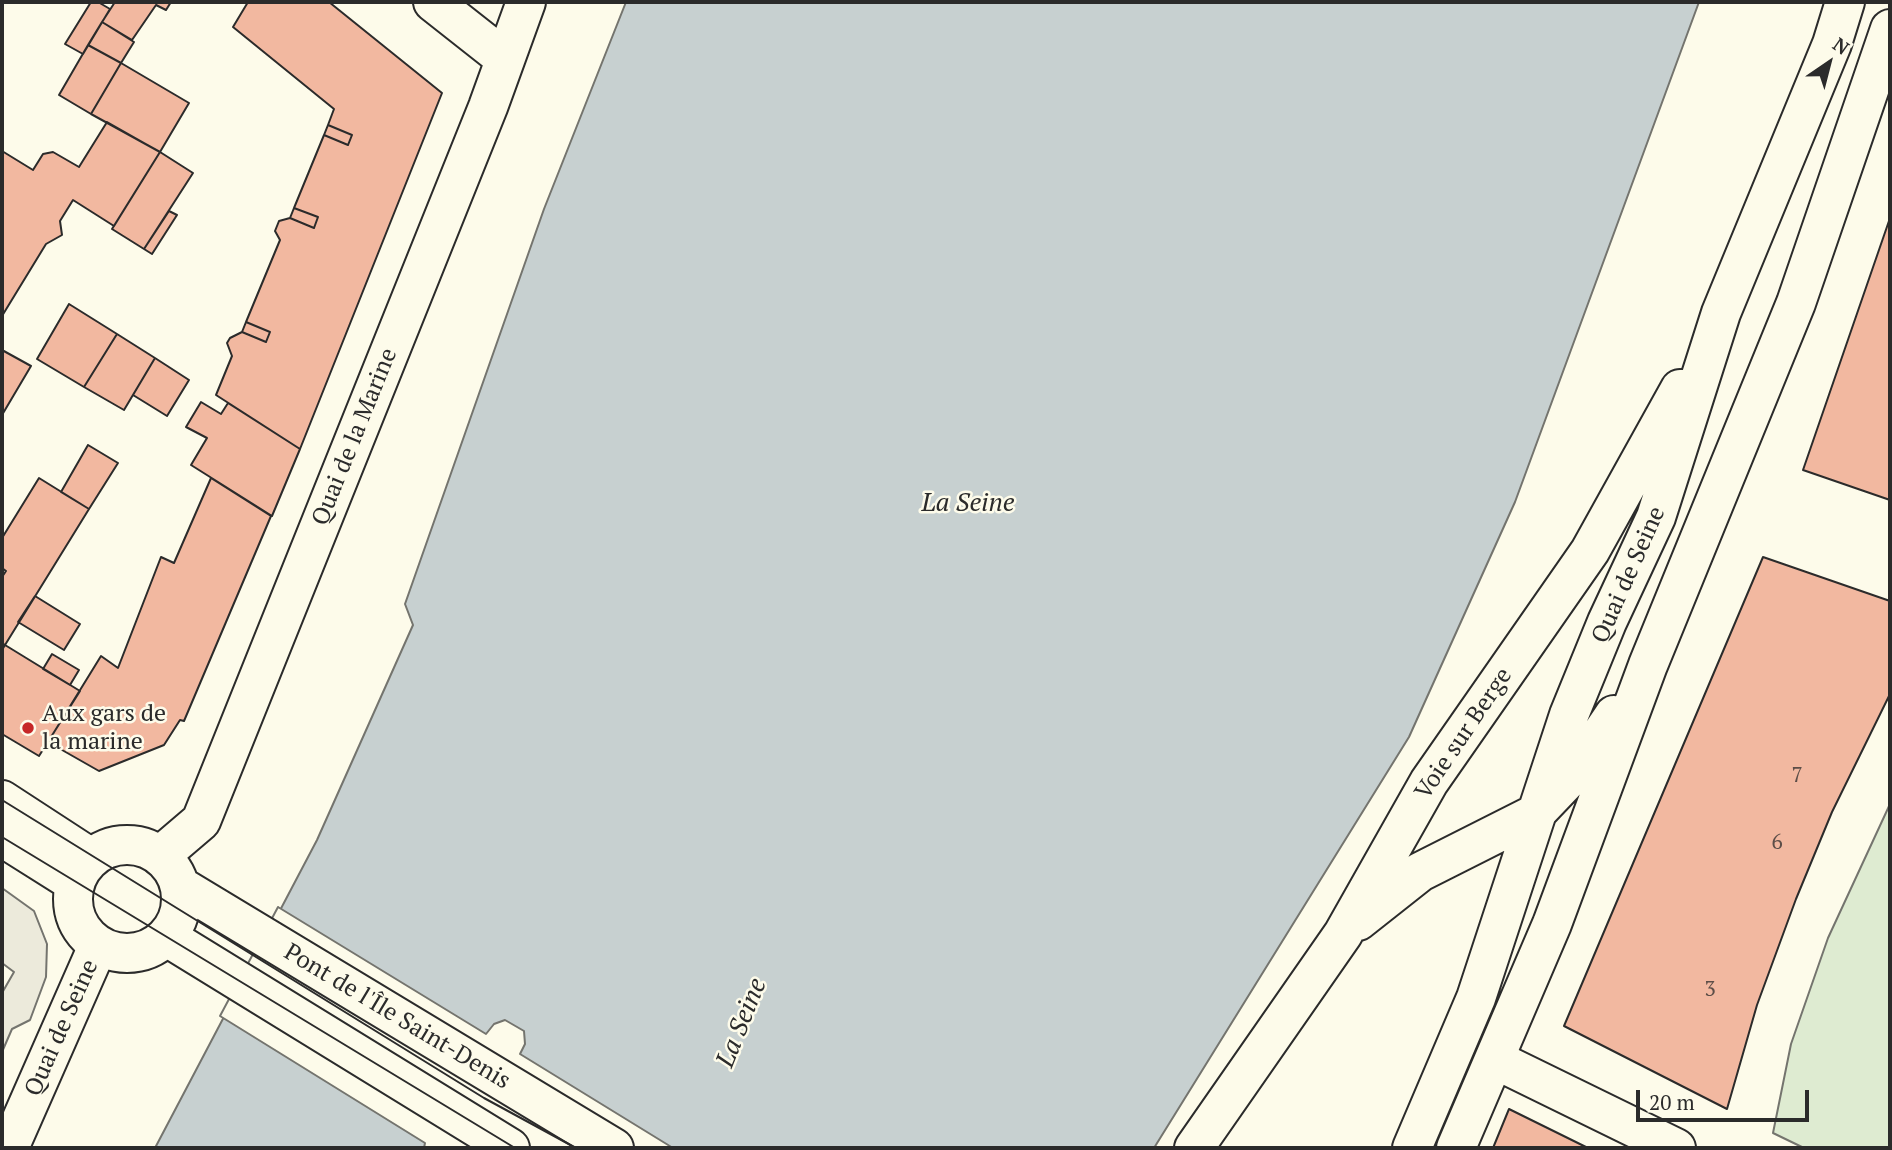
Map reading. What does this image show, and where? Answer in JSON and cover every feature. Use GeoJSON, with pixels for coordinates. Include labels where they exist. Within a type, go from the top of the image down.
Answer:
{"type":"FeatureCollection","features":[{"type":"Feature","properties":{"kind":"main road"},"geometry":{"type":"LineString","coordinates":[[433,2],[504,58]]}},
{"type":"Feature","properties":{"kind":"main road","name":"Quai de la Marine"},"geometry":{"type":"LineString","coordinates":[[170,871],[201,821],[488,107],[526,2]]}},
{"type":"Feature","properties":{"kind":"main road","name":"Quai de Seine"},"geometry":{"type":"LineString","coordinates":[[1412,1148],[1476,998],[1569,715],[1665,491],[1721,313],[1832,44],[1845,2]]}},
{"type":"Feature","properties":{"kind":"main road","name":"Quai de Seine"},"geometry":{"type":"LineString","coordinates":[[1456,1148],[1496,1060],[1552,924],[1648,665],[1796,303],[1883,73],[1890,29]]}},
{"type":"Feature","properties":{"kind":"main road","name":"Voie sur Berge"},"geometry":{"type":"LineString","coordinates":[[1194,1148],[1343,934],[1429,782],[1590,551],[1721,313]]}},
{"type":"Feature","properties":{"kind":"main road"},"geometry":{"type":"LineString","coordinates":[[1640,462],[1665,491]]}},
{"type":"Feature","properties":{"kind":"main road"},"geometry":{"type":"LineString","coordinates":[[1343,934],[1420,872],[1535,814],[1577,770],[1648,665]]}},
{"type":"Feature","properties":{"kind":"main road"},"geometry":{"type":"LineString","coordinates":[[2,800],[83,871]]}},
{"type":"Feature","properties":{"kind":"main road"},"geometry":{"type":"LineString","coordinates":[[2,837],[83,871]]}},
{"type":"Feature","properties":{"kind":"main road"},"geometry":{"type":"LineString","coordinates":[[118,845],[147,848],[170,871],[180,913],[167,937],[152,948],[134,953],[115,953],[98,946],[85,934],[76,918],[73,901],[83,871],[118,845]]}},
{"type":"Feature","properties":{"kind":"main road","name":"Pont de l'Île Saint-Denis"},"geometry":{"type":"LineString","coordinates":[[170,871],[232,917],[614,1148]]}},
{"type":"Feature","properties":{"kind":"main road","name":"Pont de l'Île Saint-Denis"},"geometry":{"type":"LineString","coordinates":[[167,937],[510,1148]]}},
{"type":"Feature","properties":{"kind":"main road","name":"Quai de Seine"},"geometry":{"type":"LineString","coordinates":[[9,1148],[98,946]]}},
{"type":"Feature","properties":{"kind":"main road"},"geometry":{"type":"LineString","coordinates":[[1496,1060],[1676,1148]]}},
{"type":"Feature","properties":{"kind":"green space"},"geometry":{"type":"Polygon","coordinates":[[[1890,804],[1890,1148],[1804,1148],[1773,1133],[1791,1044],[1828,938],[1890,804]]]}},
{"type":"Feature","properties":{"kind":"shaded area"},"geometry":{"type":"Polygon","coordinates":[[[2,888],[34,911],[47,944],[46,977],[30,1020],[12,1029],[2,1052],[2,993],[14,972],[2,963],[2,888]]]}},
{"type":"Feature","properties":{"kind":"water","name":"La Seine"},"geometry":{"type":"Polygon","coordinates":[[[626,2],[1699,2],[1515,502],[1409,737],[1154,1148],[155,1148],[317,840],[413,625],[405,604],[544,209],[626,2]]]}},
{"type":"Feature","properties":{"kind":"pier"},"geometry":{"type":"Polygon","coordinates":[[[278,907],[486,1034],[494,1024],[505,1020],[524,1031],[525,1044],[520,1054],[673,1148],[424,1148],[425,1143],[220,1016],[278,907]]]}},
{"type":"Feature","properties":{"kind":"building"},"geometry":{"type":"Polygon","coordinates":[[[91,2],[98,2],[110,9],[83,54],[65,44],[91,2]]]}},
{"type":"Feature","properties":{"kind":"building"},"geometry":{"type":"Polygon","coordinates":[[[115,2],[171,2],[166,10],[156,5],[132,40],[102,22],[115,2]]]}},
{"type":"Feature","properties":{"kind":"building"},"geometry":{"type":"Polygon","coordinates":[[[248,2],[329,2],[442,93],[300,449],[216,395],[232,356],[227,343],[230,338],[242,332],[266,342],[270,332],[246,322],[280,240],[275,231],[279,221],[290,218],[314,228],[318,217],[294,208],[324,135],[348,145],[352,135],[328,125],[334,109],[233,27],[248,2]]]}},
{"type":"Feature","properties":{"kind":"building"},"geometry":{"type":"Polygon","coordinates":[[[102,22],[134,42],[121,63],[88,45],[102,22]]]}},
{"type":"Feature","properties":{"kind":"building"},"geometry":{"type":"Polygon","coordinates":[[[88,45],[121,63],[91,114],[59,95],[88,45]]]}},
{"type":"Feature","properties":{"kind":"building"},"geometry":{"type":"Polygon","coordinates":[[[121,63],[189,103],[160,152],[91,114],[121,63]]]}},
{"type":"Feature","properties":{"kind":"building"},"geometry":{"type":"Polygon","coordinates":[[[107,122],[160,152],[114,226],[73,200],[60,221],[62,235],[46,244],[2,316],[2,151],[33,170],[43,154],[53,152],[79,167],[107,122]]]}},
{"type":"Feature","properties":{"kind":"building"},"geometry":{"type":"Polygon","coordinates":[[[328,125],[352,135],[348,145],[324,135],[328,125]]]}},
{"type":"Feature","properties":{"kind":"building"},"geometry":{"type":"Polygon","coordinates":[[[160,152],[193,173],[144,249],[112,229],[160,152]]]}},
{"type":"Feature","properties":{"kind":"building"},"geometry":{"type":"Polygon","coordinates":[[[294,208],[318,217],[314,228],[290,218],[294,208]]]}},
{"type":"Feature","properties":{"kind":"building"},"geometry":{"type":"Polygon","coordinates":[[[169,211],[177,215],[152,254],[144,249],[169,211]]]}},
{"type":"Feature","properties":{"kind":"building"},"geometry":{"type":"Polygon","coordinates":[[[1890,218],[1890,500],[1803,470],[1890,218]]]}},
{"type":"Feature","properties":{"kind":"building"},"geometry":{"type":"Polygon","coordinates":[[[69,304],[117,334],[84,387],[37,359],[69,304]]]}},
{"type":"Feature","properties":{"kind":"building"},"geometry":{"type":"Polygon","coordinates":[[[246,322],[270,332],[266,342],[242,332],[246,322]]]}},
{"type":"Feature","properties":{"kind":"building"},"geometry":{"type":"Polygon","coordinates":[[[117,334],[155,358],[124,410],[84,387],[117,334]]]}},
{"type":"Feature","properties":{"kind":"building"},"geometry":{"type":"Polygon","coordinates":[[[2,350],[31,366],[2,415],[2,350]]]}},
{"type":"Feature","properties":{"kind":"building"},"geometry":{"type":"Polygon","coordinates":[[[155,358],[189,380],[167,416],[133,395],[155,358]]]}},
{"type":"Feature","properties":{"kind":"building"},"geometry":{"type":"Polygon","coordinates":[[[201,402],[221,414],[228,403],[300,449],[272,516],[191,465],[207,438],[186,427],[201,402]]]}},
{"type":"Feature","properties":{"kind":"building"},"geometry":{"type":"Polygon","coordinates":[[[88,445],[118,463],[89,509],[61,492],[88,445]]]}},
{"type":"Feature","properties":{"kind":"building"},"geometry":{"type":"Polygon","coordinates":[[[39,478],[89,509],[5,645],[2,643],[2,577],[6,571],[2,568],[2,538],[39,478]]]}},
{"type":"Feature","properties":{"kind":"building"},"geometry":{"type":"Polygon","coordinates":[[[211,478],[271,516],[184,721],[180,720],[164,745],[99,771],[48,742],[101,656],[118,668],[161,557],[174,563],[211,478]]]}},
{"type":"Feature","properties":{"kind":"building"},"geometry":{"type":"Polygon","coordinates":[[[1763,557],[1890,601],[1890,694],[1832,812],[1796,899],[1757,1005],[1727,1109],[1564,1026],[1763,557]]]}},
{"type":"Feature","properties":{"kind":"building"},"geometry":{"type":"Polygon","coordinates":[[[35,596],[80,624],[64,650],[18,622],[35,596]]]}},
{"type":"Feature","properties":{"kind":"building"},"geometry":{"type":"Polygon","coordinates":[[[5,645],[80,691],[39,756],[2,734],[2,650],[5,645]]]}},
{"type":"Feature","properties":{"kind":"building"},"geometry":{"type":"Polygon","coordinates":[[[52,654],[79,670],[70,685],[43,669],[52,654]]]}},
{"type":"Feature","properties":{"kind":"building"},"geometry":{"type":"Polygon","coordinates":[[[1509,1109],[1588,1148],[1493,1148],[1509,1109]]]}},
{"type":"Feature","properties":{"kind":"tram line"},"geometry":{"type":"LineString","coordinates":[[2,800],[484,1098],[576,1148]]}},
{"type":"Feature","properties":{"kind":"tram line"},"geometry":{"type":"LineString","coordinates":[[2,837],[515,1148]]}},
{"type":"Feature","properties":{"kind":"place","name":"Aux gars de la marine"},"geometry":{"type":"Point","coordinates":[28,728]}}]}
